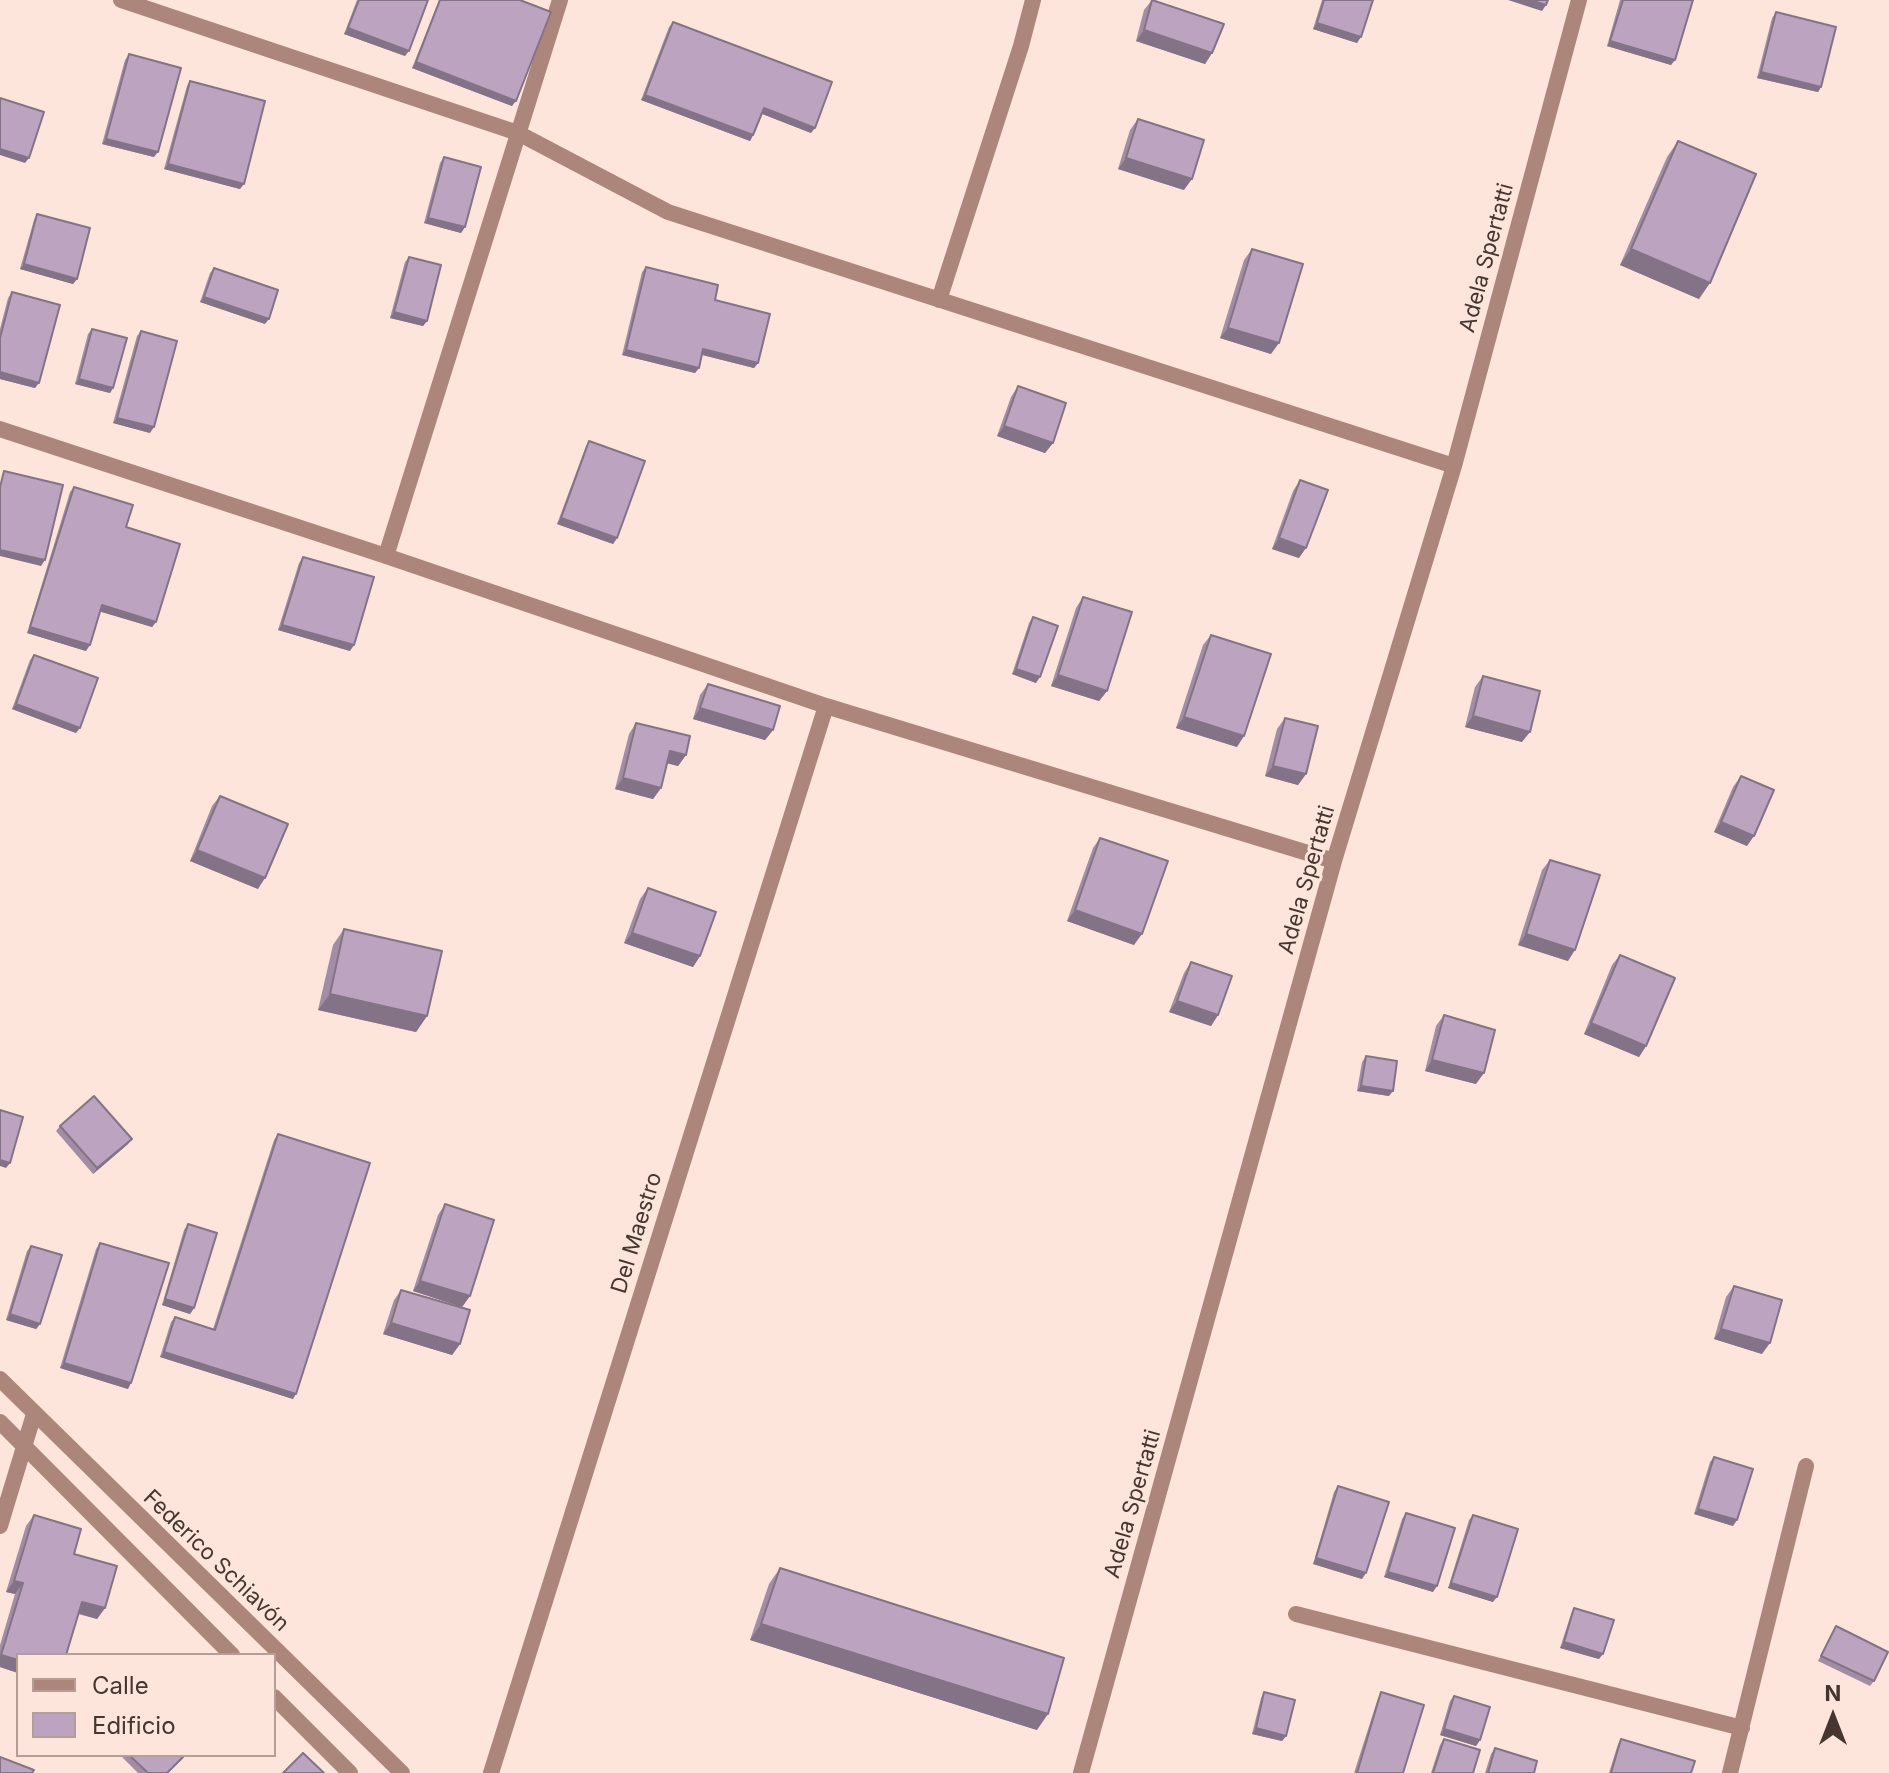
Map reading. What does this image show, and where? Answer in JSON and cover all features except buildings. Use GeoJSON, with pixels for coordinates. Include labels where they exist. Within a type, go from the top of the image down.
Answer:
{"type":"FeatureCollection","features":[{"type":"Feature","properties":{"kind":"street"},"geometry":{"type":"LineString","coordinates":[[121,0],[518,133],[668,212],[1454,466]]}},
{"type":"Feature","properties":{"kind":"street"},"geometry":{"type":"LineString","coordinates":[[386,556],[560,0]]}},
{"type":"Feature","properties":{"kind":"street"},"geometry":{"type":"LineString","coordinates":[[939,300],[1033,0]]}},
{"type":"Feature","properties":{"kind":"street","name":"Adela Spertatti"},"geometry":{"type":"LineString","coordinates":[[1081,1773],[1334,861],[1454,466],[1579,0]]}},
{"type":"Feature","properties":{"kind":"street"},"geometry":{"type":"LineString","coordinates":[[0,429],[826,706],[1334,861]]}},
{"type":"Feature","properties":{"kind":"street","name":"Del Maestro"},"geometry":{"type":"LineString","coordinates":[[491,1773],[826,706]]}},
{"type":"Feature","properties":{"kind":"street","name":"Federico Schiavón"},"geometry":{"type":"LineString","coordinates":[[0,1379],[402,1773]]}},
{"type":"Feature","properties":{"kind":"street"},"geometry":{"type":"LineString","coordinates":[[0,1526],[34,1414]]}},
{"type":"Feature","properties":{"kind":"street"},"geometry":{"type":"LineString","coordinates":[[0,1422],[230,1653]]}},
{"type":"Feature","properties":{"kind":"street"},"geometry":{"type":"LineString","coordinates":[[1730,1773],[1806,1466]]}},
{"type":"Feature","properties":{"kind":"street"},"geometry":{"type":"LineString","coordinates":[[1296,1614],[1742,1728]]}},
{"type":"Feature","properties":{"kind":"street"},"geometry":{"type":"LineString","coordinates":[[276,1699],[350,1773]]}}]}
